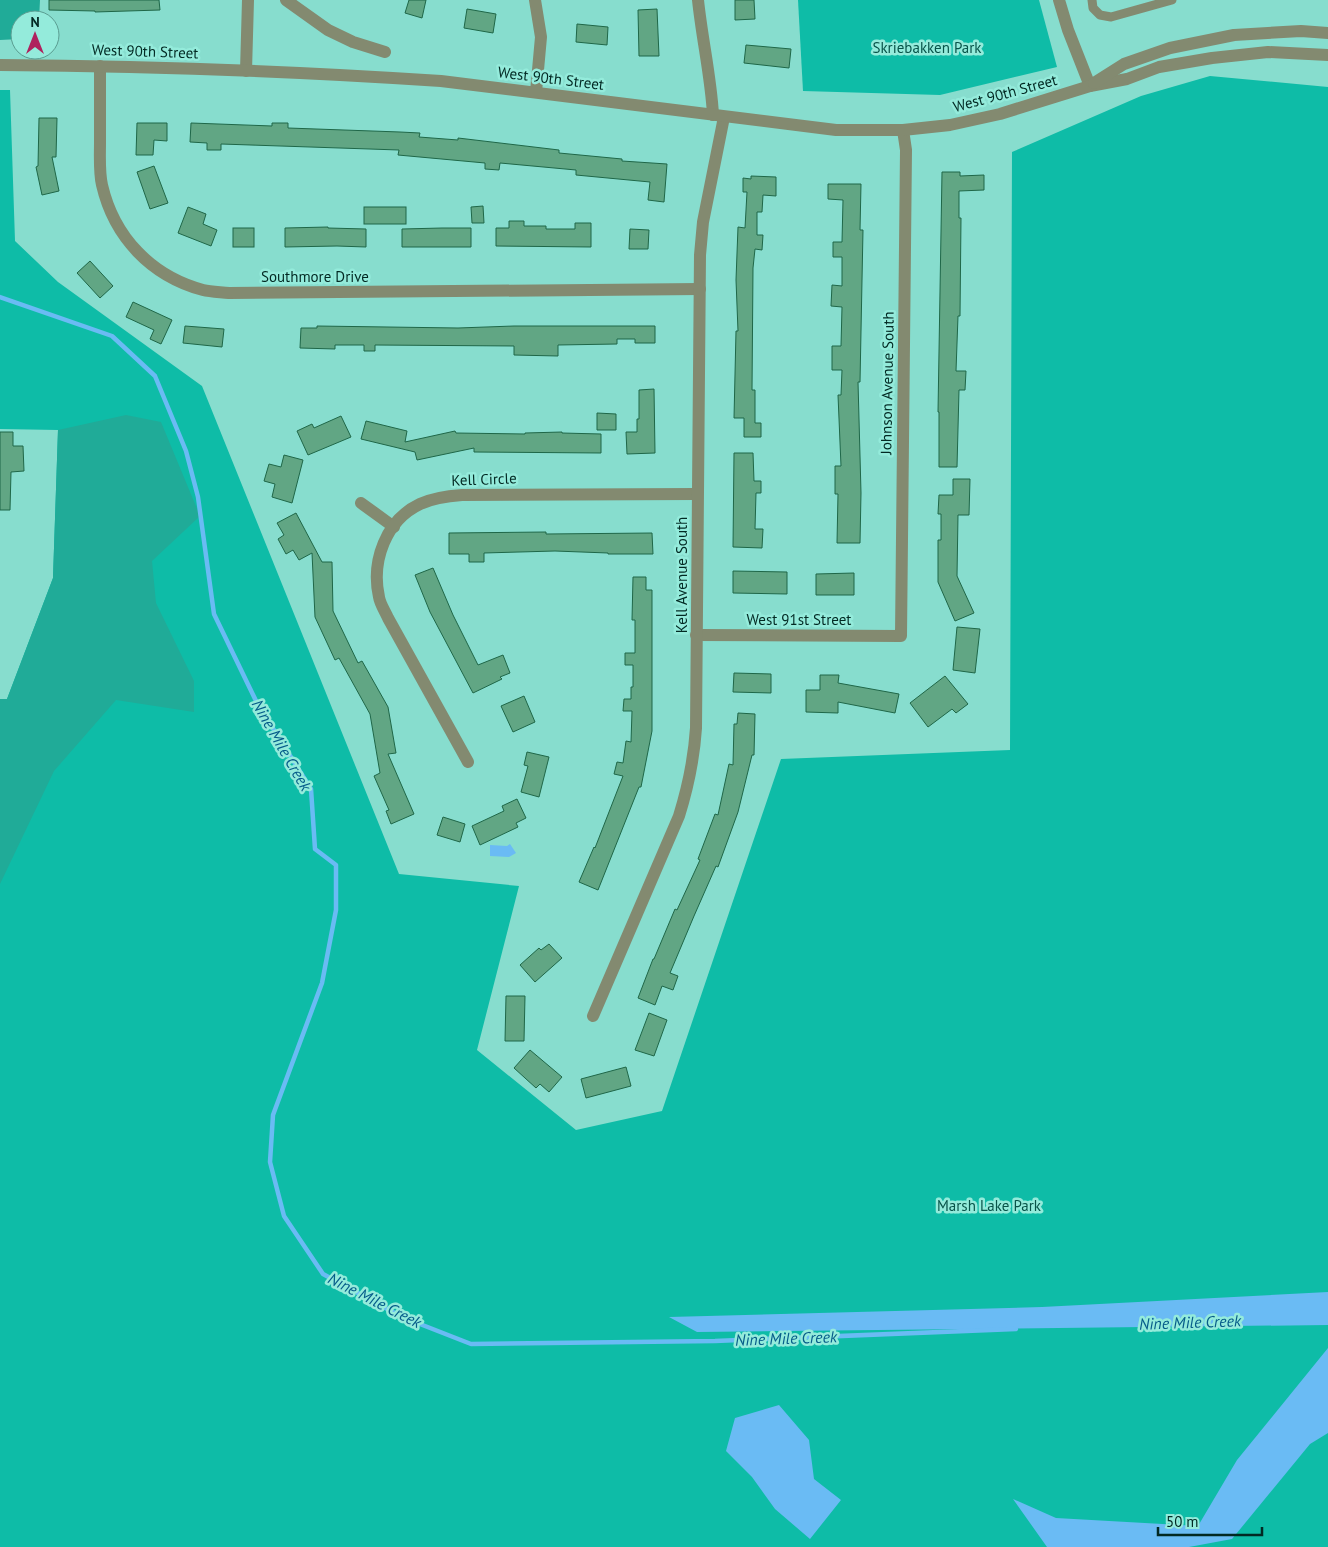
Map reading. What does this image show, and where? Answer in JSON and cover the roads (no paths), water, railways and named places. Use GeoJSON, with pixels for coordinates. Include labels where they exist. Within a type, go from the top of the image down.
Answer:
{"type":"FeatureCollection","features":[{"type":"Feature","properties":{"kind":"street"},"geometry":{"type":"LineString","coordinates":[[246,71],[248,0]]}},
{"type":"Feature","properties":{"kind":"street"},"geometry":{"type":"LineString","coordinates":[[286,0],[328,30],[353,42],[385,52]]}},
{"type":"Feature","properties":{"kind":"street"},"geometry":{"type":"LineString","coordinates":[[535,0],[541,37],[536,92]]}},
{"type":"Feature","properties":{"kind":"street","name":"Kell Avenue South"},"geometry":{"type":"LineString","coordinates":[[593,1016],[679,816],[688,788],[694,758],[696,728],[700,255],[718,116],[701,35],[698,0]]}},
{"type":"Feature","properties":{"kind":"street"},"geometry":{"type":"LineString","coordinates":[[1059,0],[1068,30],[1090,86]]}},
{"type":"Feature","properties":{"kind":"street","name":"West 90th Street"},"geometry":{"type":"LineString","coordinates":[[1090,86],[1124,64],[1170,48],[1234,35],[1301,30],[1328,33]]}},
{"type":"Feature","properties":{"kind":"street","name":"West 90th Street"},"geometry":{"type":"LineString","coordinates":[[0,65],[246,71],[423,80],[536,92],[836,130],[904,130],[950,125],[1000,114],[1090,86],[1127,79],[1159,68],[1212,58],[1268,52],[1328,55]]}},
{"type":"Feature","properties":{"kind":"street","name":"Southmore Drive"},"geometry":{"type":"LineString","coordinates":[[100,66],[101,183],[109,208],[120,232],[137,252],[157,269],[179,282],[204,290],[229,293],[700,289]]}},
{"type":"Feature","properties":{"kind":"street","name":"Johnson Avenue South"},"geometry":{"type":"LineString","coordinates":[[901,636],[906,150],[904,130]]}},
{"type":"Feature","properties":{"kind":"street","name":"Kell Circle"},"geometry":{"type":"LineString","coordinates":[[468,762],[388,618],[379,598],[376,577],[379,555],[388,534],[401,518],[419,504],[439,497],[462,495],[698,494]]}},
{"type":"Feature","properties":{"kind":"street"},"geometry":{"type":"LineString","coordinates":[[361,503],[394,527]]}},
{"type":"Feature","properties":{"kind":"street","name":"West 91st Street"},"geometry":{"type":"LineString","coordinates":[[696,635],[901,636]]}},
{"type":"Feature","properties":{"kind":"lane"},"geometry":{"type":"LineString","coordinates":[[1092,0],[1093,8],[1100,16],[1111,17],[1172,0]]}},
{"type":"Feature","properties":{"kind":"water"},"geometry":{"type":"Polygon","coordinates":[[[510,844],[516,853],[509,857],[490,856],[490,845],[507,846],[510,844]]]}},
{"type":"Feature","properties":{"kind":"water"},"geometry":{"type":"Polygon","coordinates":[[[1328,1292],[1328,1325],[697,1332],[669,1317],[1042,1307],[1328,1292]]]}},
{"type":"Feature","properties":{"kind":"water"},"geometry":{"type":"Polygon","coordinates":[[[1328,1348],[1328,1433],[1310,1444],[1232,1539],[1189,1547],[1047,1547],[1013,1499],[1056,1518],[1198,1526],[1237,1460],[1328,1348]]]}},
{"type":"Feature","properties":{"kind":"water"},"geometry":{"type":"Polygon","coordinates":[[[779,1405],[809,1440],[814,1479],[841,1500],[810,1539],[775,1509],[752,1477],[726,1451],[735,1418],[779,1405]]]}},
{"type":"Feature","properties":{"kind":"waterway","name":"Nine Mile Creek"},"geometry":{"type":"LineString","coordinates":[[0,297],[112,336],[155,376],[186,451],[198,497],[214,614],[257,703],[311,789],[315,849],[336,865],[336,910],[322,983],[273,1115],[270,1162],[284,1216],[323,1274],[402,1317],[471,1344],[715,1341],[1016,1329]]}},
{"type":"Feature","properties":{"kind":"park label","name":"Skriebakken Park"},"geometry":{"type":"Point","coordinates":[927,47]}},
{"type":"Feature","properties":{"kind":"park label","name":"Marsh Lake Park"},"geometry":{"type":"Point","coordinates":[989,1205]}}]}
